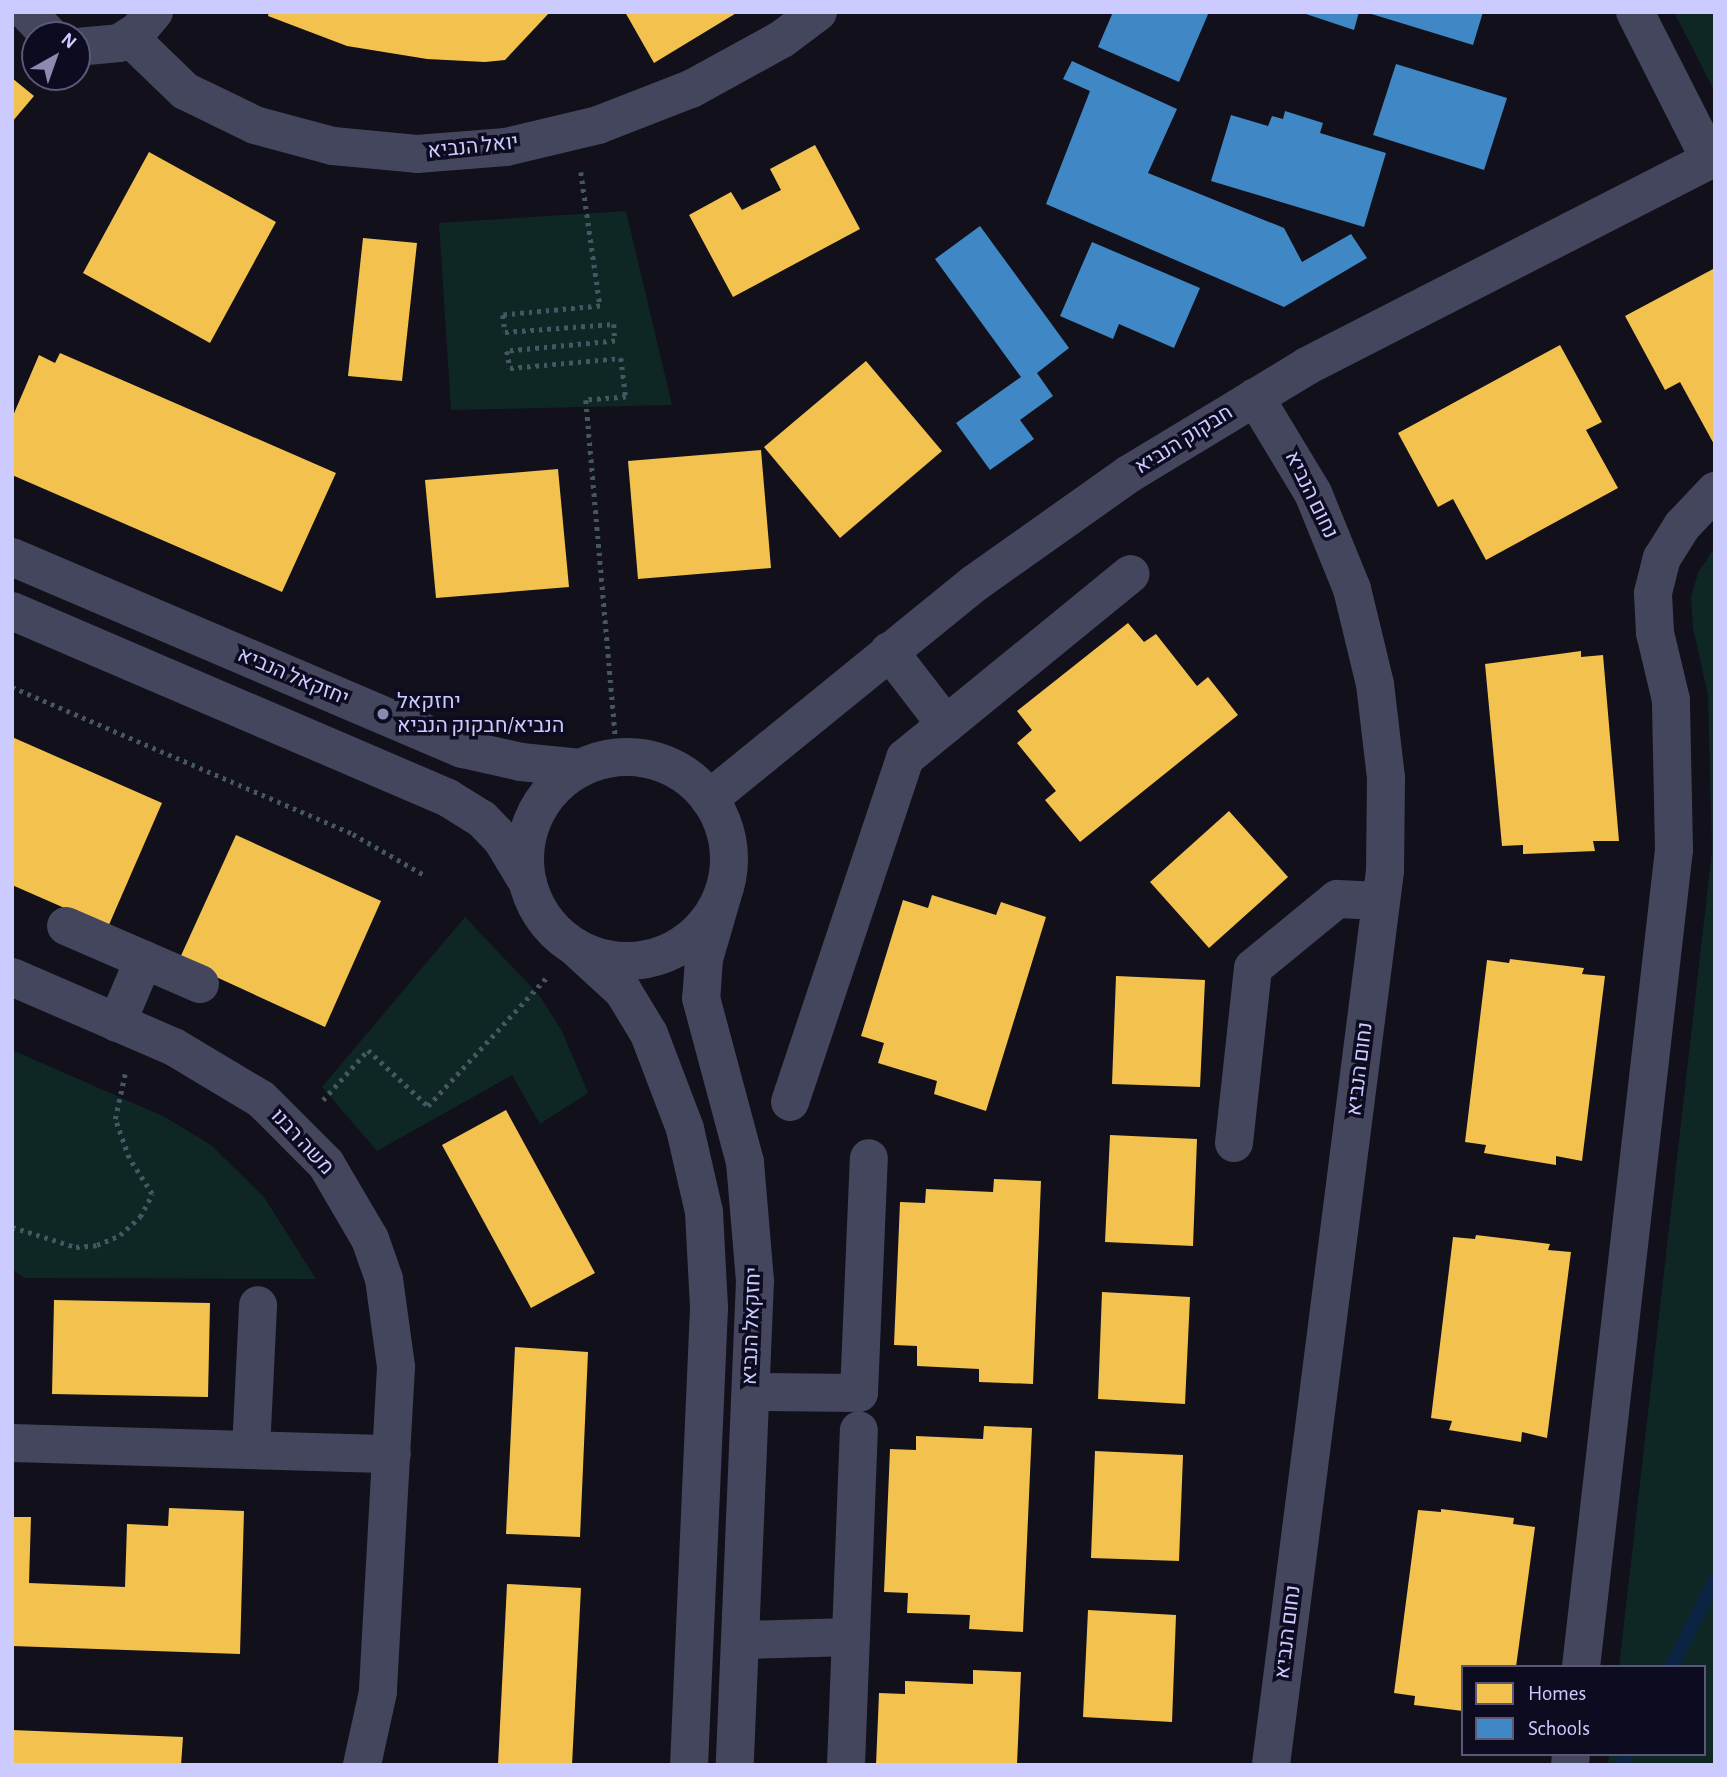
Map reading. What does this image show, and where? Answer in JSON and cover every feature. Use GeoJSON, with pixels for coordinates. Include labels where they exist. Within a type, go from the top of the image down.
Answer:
{"type":"FeatureCollection","features":[{"type":"Feature","properties":{"kind":"street","name":"יואל הנביא"},"geometry":{"type":"LineString","coordinates":[[141,25],[186,91],[255,125],[333,146],[417,154],[506,147],[575,130],[691,89],[782,39],[818,12]]}},
{"type":"Feature","properties":{"kind":"street","name":"חבקוק הנביא"},"geometry":{"type":"LineString","coordinates":[[709,799],[889,651],[1050,528],[1255,397],[1408,312],[1712,159],[1635,12]]}},
{"type":"Feature","properties":{"kind":"street"},"geometry":{"type":"LineString","coordinates":[[91,47],[108,47],[141,25]]}},
{"type":"Feature","properties":{"kind":"street","name":"נחום הנביא"},"geometry":{"type":"LineString","coordinates":[[1255,397],[1313,494],[1348,578],[1365,637],[1386,778],[1381,901],[1271,1765]]}},
{"type":"Feature","properties":{"kind":"street"},"geometry":{"type":"LineString","coordinates":[[1581,1665],[1674,849],[1671,699],[1655,633],[1653,593],[1662,558],[1683,525],[1715,491]]}},
{"type":"Feature","properties":{"kind":"street","name":"יחזקאל הנביא"},"geometry":{"type":"LineString","coordinates":[[12,557],[463,749],[521,762],[581,768]]}},
{"type":"Feature","properties":{"kind":"street"},"geometry":{"type":"LineString","coordinates":[[790,1102],[905,758],[1131,574]]}},
{"type":"Feature","properties":{"kind":"street"},"geometry":{"type":"LineString","coordinates":[[12,611],[448,798],[482,819],[502,840],[550,926],[575,947],[621,960],[668,953],[706,924],[722,897],[729,854],[723,825],[709,799],[676,770],[648,760],[618,757],[581,768],[556,786],[538,810],[526,845],[528,883]]}},
{"type":"Feature","properties":{"kind":"street"},"geometry":{"type":"LineString","coordinates":[[889,651],[946,725]]}},
{"type":"Feature","properties":{"kind":"street","name":"יחזקאל הנביא"},"geometry":{"type":"LineString","coordinates":[[722,897],[704,959],[701,998],[736,1123],[749,1189],[755,1281],[735,1765]]}},
{"type":"Feature","properties":{"kind":"street"},"geometry":{"type":"LineString","coordinates":[[1234,1143],[1253,968],[1337,899],[1381,901]]}},
{"type":"Feature","properties":{"kind":"street"},"geometry":{"type":"LineString","coordinates":[[66,926],[200,984]]}},
{"type":"Feature","properties":{"kind":"street","name":"יחזקאל הנביא"},"geometry":{"type":"LineString","coordinates":[[575,947],[623,990],[649,1034],[685,1129],[704,1212],[709,1308],[690,1765]]}},
{"type":"Feature","properties":{"kind":"street"},"geometry":{"type":"LineString","coordinates":[[130,1028],[144,959]]}},
{"type":"Feature","properties":{"kind":"street","name":"משה רבנו"},"geometry":{"type":"LineString","coordinates":[[12,977],[130,1028],[220,1072],[297,1130],[351,1200],[384,1279],[396,1367],[378,1692],[362,1765]]}},
{"type":"Feature","properties":{"kind":"street"},"geometry":{"type":"LineString","coordinates":[[751,1392],[859,1393],[869,1158]]}},
{"type":"Feature","properties":{"kind":"street"},"geometry":{"type":"LineString","coordinates":[[251,1450],[258,1305]]}},
{"type":"Feature","properties":{"kind":"street"},"geometry":{"type":"LineString","coordinates":[[846,1765],[859,1430]]}},
{"type":"Feature","properties":{"kind":"street"},"geometry":{"type":"LineString","coordinates":[[12,1443],[392,1454]]}},
{"type":"Feature","properties":{"kind":"street"},"geometry":{"type":"LineString","coordinates":[[740,1640],[851,1637]]}},
{"type":"Feature","properties":{"kind":"path"},"geometry":{"type":"LineString","coordinates":[[575,130],[600,306],[503,315],[505,332],[614,324],[615,341],[507,351],[510,368],[621,358],[626,397],[586,400],[618,757]]}},
{"type":"Feature","properties":{"kind":"path"},"geometry":{"type":"LineString","coordinates":[[12,687],[353,834],[426,876]]}},
{"type":"Feature","properties":{"kind":"path"},"geometry":{"type":"LineString","coordinates":[[297,1130],[368,1050],[428,1106],[575,947]]}},
{"type":"Feature","properties":{"kind":"path"},"geometry":{"type":"LineString","coordinates":[[12,1227],[76,1247],[108,1240],[140,1217],[152,1194],[129,1158],[116,1119],[130,1028]]}},
{"type":"Feature","properties":{"kind":"green space"},"geometry":{"type":"Polygon","coordinates":[[[1674,12],[1715,12],[1715,92],[1674,12]]]}},
{"type":"Feature","properties":{"kind":"green space"},"geometry":{"type":"Polygon","coordinates":[[[626,211],[672,405],[451,410],[439,223],[626,211]]]}},
{"type":"Feature","properties":{"kind":"green space"},"geometry":{"type":"Polygon","coordinates":[[[1715,547],[1715,1765],[1608,1765],[1609,1756],[1706,1756],[1706,1665],[1619,1665],[1712,851],[1708,695],[1693,628],[1691,597],[1698,573],[1715,547]]]}},
{"type":"Feature","properties":{"kind":"green space"},"geometry":{"type":"Polygon","coordinates":[[[465,917],[539,995],[562,1031],[588,1093],[540,1124],[512,1075],[377,1151],[322,1087],[465,917]]]}},
{"type":"Feature","properties":{"kind":"green space"},"geometry":{"type":"Polygon","coordinates":[[[12,1050],[165,1117],[211,1145],[264,1197],[316,1279],[24,1278],[12,1269],[12,1050]]]}},
{"type":"Feature","properties":{"kind":"building: Homes"},"geometry":{"type":"Polygon","coordinates":[[[269,12],[550,12],[505,60],[485,62],[427,59],[347,46],[268,16],[269,12]]]}},
{"type":"Feature","properties":{"kind":"building: Homes"},"geometry":{"type":"Polygon","coordinates":[[[625,12],[738,12],[654,63],[625,12]]]}},
{"type":"Feature","properties":{"kind":"building: Homes"},"geometry":{"type":"Polygon","coordinates":[[[12,78],[21,85],[21,91],[28,91],[34,96],[12,122],[12,78]]]}},
{"type":"Feature","properties":{"kind":"building: Homes"},"geometry":{"type":"Polygon","coordinates":[[[815,145],[860,229],[733,297],[689,215],[731,192],[742,210],[781,190],[770,169],[815,145]]]}},
{"type":"Feature","properties":{"kind":"building: Homes"},"geometry":{"type":"Polygon","coordinates":[[[149,152],[276,222],[210,343],[83,273],[149,152]]]}},
{"type":"Feature","properties":{"kind":"building: Homes"},"geometry":{"type":"Polygon","coordinates":[[[363,238],[417,243],[402,381],[348,376],[363,238]]]}},
{"type":"Feature","properties":{"kind":"building: Homes"},"geometry":{"type":"Polygon","coordinates":[[[1715,268],[1715,446],[1680,382],[1665,390],[1625,316],[1715,268]]]}},
{"type":"Feature","properties":{"kind":"building: Homes"},"geometry":{"type":"Polygon","coordinates":[[[1560,345],[1602,422],[1586,430],[1618,488],[1486,560],[1453,499],[1438,507],[1398,433],[1560,345]]]}},
{"type":"Feature","properties":{"kind":"building: Homes"},"geometry":{"type":"Polygon","coordinates":[[[60,353],[336,473],[282,592],[12,475],[12,418],[39,355],[55,363],[60,353]]]}},
{"type":"Feature","properties":{"kind":"building: Homes"},"geometry":{"type":"Polygon","coordinates":[[[866,361],[942,451],[840,538],[764,447],[866,361]]]}},
{"type":"Feature","properties":{"kind":"building: Homes"},"geometry":{"type":"Polygon","coordinates":[[[761,450],[771,568],[638,579],[628,461],[761,450]]]}},
{"type":"Feature","properties":{"kind":"building: Homes"},"geometry":{"type":"Polygon","coordinates":[[[558,469],[569,587],[436,598],[425,480],[558,469]]]}},
{"type":"Feature","properties":{"kind":"building: Homes"},"geometry":{"type":"Polygon","coordinates":[[[1128,623],[1144,642],[1156,634],[1197,686],[1208,677],[1238,715],[1080,842],[1045,800],[1056,791],[1017,743],[1032,730],[1017,711],[1128,623]]]}},
{"type":"Feature","properties":{"kind":"building: Homes"},"geometry":{"type":"Polygon","coordinates":[[[1581,651],[1581,657],[1603,655],[1619,841],[1593,841],[1595,851],[1523,854],[1523,845],[1502,846],[1485,664],[1581,651]]]}},
{"type":"Feature","properties":{"kind":"building: Homes"},"geometry":{"type":"Polygon","coordinates":[[[12,737],[162,803],[108,927],[12,885],[12,737]]]}},
{"type":"Feature","properties":{"kind":"building: Homes"},"geometry":{"type":"Polygon","coordinates":[[[1229,811],[1288,877],[1209,948],[1150,882],[1229,811]]]}},
{"type":"Feature","properties":{"kind":"building: Homes"},"geometry":{"type":"Polygon","coordinates":[[[236,835],[381,901],[325,1027],[179,960],[236,835]]]}},
{"type":"Feature","properties":{"kind":"building: Homes"},"geometry":{"type":"Polygon","coordinates":[[[932,895],[996,915],[1001,902],[1046,917],[986,1111],[934,1094],[937,1081],[878,1063],[884,1043],[861,1036],[903,900],[928,908],[932,895]]]}},
{"type":"Feature","properties":{"kind":"building: Homes"},"geometry":{"type":"Polygon","coordinates":[[[1510,959],[1584,968],[1582,974],[1605,976],[1582,1161],[1556,1156],[1556,1165],[1484,1153],[1486,1145],[1465,1142],[1487,960],[1509,963],[1510,959]]]}},
{"type":"Feature","properties":{"kind":"building: Homes"},"geometry":{"type":"Polygon","coordinates":[[[1116,976],[1205,980],[1200,1087],[1112,1084],[1116,976]]]}},
{"type":"Feature","properties":{"kind":"building: Homes"},"geometry":{"type":"Polygon","coordinates":[[[506,1110],[595,1273],[531,1308],[442,1145],[506,1110]]]}},
{"type":"Feature","properties":{"kind":"building: Homes"},"geometry":{"type":"Polygon","coordinates":[[[1110,1135],[1197,1139],[1193,1246],[1105,1242],[1110,1135]]]}},
{"type":"Feature","properties":{"kind":"building: Homes"},"geometry":{"type":"Polygon","coordinates":[[[994,1179],[1041,1181],[1033,1384],[979,1382],[979,1369],[917,1366],[917,1346],[894,1345],[900,1202],[925,1203],[926,1189],[993,1192],[994,1179]]]}},
{"type":"Feature","properties":{"kind":"building: Homes"},"geometry":{"type":"Polygon","coordinates":[[[1476,1235],[1550,1244],[1548,1250],[1571,1252],[1547,1438],[1522,1432],[1521,1442],[1449,1430],[1452,1421],[1431,1418],[1453,1237],[1475,1239],[1476,1235]]]}},
{"type":"Feature","properties":{"kind":"building: Homes"},"geometry":{"type":"Polygon","coordinates":[[[1102,1292],[1190,1297],[1185,1404],[1098,1399],[1102,1292]]]}},
{"type":"Feature","properties":{"kind":"building: Homes"},"geometry":{"type":"Polygon","coordinates":[[[54,1300],[210,1303],[208,1397],[52,1394],[54,1300]]]}},
{"type":"Feature","properties":{"kind":"building: Homes"},"geometry":{"type":"Polygon","coordinates":[[[515,1347],[588,1352],[580,1537],[506,1534],[515,1347]]]}},
{"type":"Feature","properties":{"kind":"building: Homes"},"geometry":{"type":"Polygon","coordinates":[[[984,1426],[1032,1428],[1023,1632],[969,1629],[970,1615],[907,1613],[908,1593],[884,1592],[890,1449],[916,1450],[916,1436],[983,1439],[984,1426]]]}},
{"type":"Feature","properties":{"kind":"building: Homes"},"geometry":{"type":"Polygon","coordinates":[[[1095,1451],[1183,1455],[1179,1561],[1091,1558],[1095,1451]]]}},
{"type":"Feature","properties":{"kind":"building: Homes"},"geometry":{"type":"Polygon","coordinates":[[[169,1508],[244,1511],[240,1654],[12,1646],[12,1517],[31,1517],[29,1583],[125,1587],[127,1524],[168,1526],[169,1508]]]}},
{"type":"Feature","properties":{"kind":"building: Homes"},"geometry":{"type":"Polygon","coordinates":[[[1441,1509],[1514,1518],[1513,1524],[1535,1527],[1516,1665],[1461,1665],[1461,1711],[1414,1705],[1415,1696],[1394,1693],[1418,1510],[1441,1512],[1441,1509]]]}},
{"type":"Feature","properties":{"kind":"building: Homes"},"geometry":{"type":"Polygon","coordinates":[[[507,1584],[581,1588],[572,1765],[498,1765],[507,1584]]]}},
{"type":"Feature","properties":{"kind":"building: Homes"},"geometry":{"type":"Polygon","coordinates":[[[1088,1610],[1176,1615],[1172,1722],[1083,1717],[1088,1610]]]}},
{"type":"Feature","properties":{"kind":"building: Homes"},"geometry":{"type":"Polygon","coordinates":[[[973,1670],[1021,1672],[1017,1765],[876,1765],[879,1693],[905,1694],[905,1681],[973,1684],[973,1670]]]}},
{"type":"Feature","properties":{"kind":"building: Homes"},"geometry":{"type":"Polygon","coordinates":[[[12,1730],[183,1737],[181,1765],[12,1765],[12,1730]]]}},
{"type":"Feature","properties":{"kind":"building: Schools"},"geometry":{"type":"Polygon","coordinates":[[[1113,12],[1209,12],[1179,82],[1098,47],[1113,12]]]}},
{"type":"Feature","properties":{"kind":"building: Schools"},"geometry":{"type":"Polygon","coordinates":[[[1300,12],[1359,12],[1354,30],[1300,12]]]}},
{"type":"Feature","properties":{"kind":"building: Schools"},"geometry":{"type":"Polygon","coordinates":[[[1365,12],[1483,12],[1473,45],[1365,12]]]}},
{"type":"Feature","properties":{"kind":"building: Schools"},"geometry":{"type":"Polygon","coordinates":[[[1072,61],[1177,109],[1148,173],[1284,228],[1302,262],[1351,234],[1367,258],[1284,307],[1046,204],[1090,91],[1063,79],[1072,61]]]}},
{"type":"Feature","properties":{"kind":"building: Schools"},"geometry":{"type":"Polygon","coordinates":[[[1396,64],[1507,98],[1484,170],[1373,135],[1396,64]]]}},
{"type":"Feature","properties":{"kind":"building: Schools"},"geometry":{"type":"Polygon","coordinates":[[[1285,111],[1323,123],[1320,133],[1386,153],[1364,227],[1211,181],[1231,115],[1268,126],[1272,116],[1283,119],[1285,111]]]}},
{"type":"Feature","properties":{"kind":"building: Schools"},"geometry":{"type":"Polygon","coordinates":[[[980,226],[1069,348],[1037,373],[1053,396],[1020,420],[1034,439],[990,470],[956,423],[1021,377],[935,259],[980,226]]]}},
{"type":"Feature","properties":{"kind":"building: Schools"},"geometry":{"type":"Polygon","coordinates":[[[1092,242],[1200,288],[1174,348],[1119,324],[1113,339],[1060,316],[1092,242]]]}},
{"type":"Feature","properties":{"kind":"waterway"},"geometry":{"type":"LineString","coordinates":[[1672,1665],[1715,1580]]}},
{"type":"Feature","properties":{"kind":"waterway"},"geometry":{"type":"LineString","coordinates":[[1622,1765],[1626,1756]]}},
{"type":"Feature","properties":{"kind":"place","name":"יחזקאל הנביא/חבקוק הנביא"},"geometry":{"type":"Point","coordinates":[383,714]}}]}
